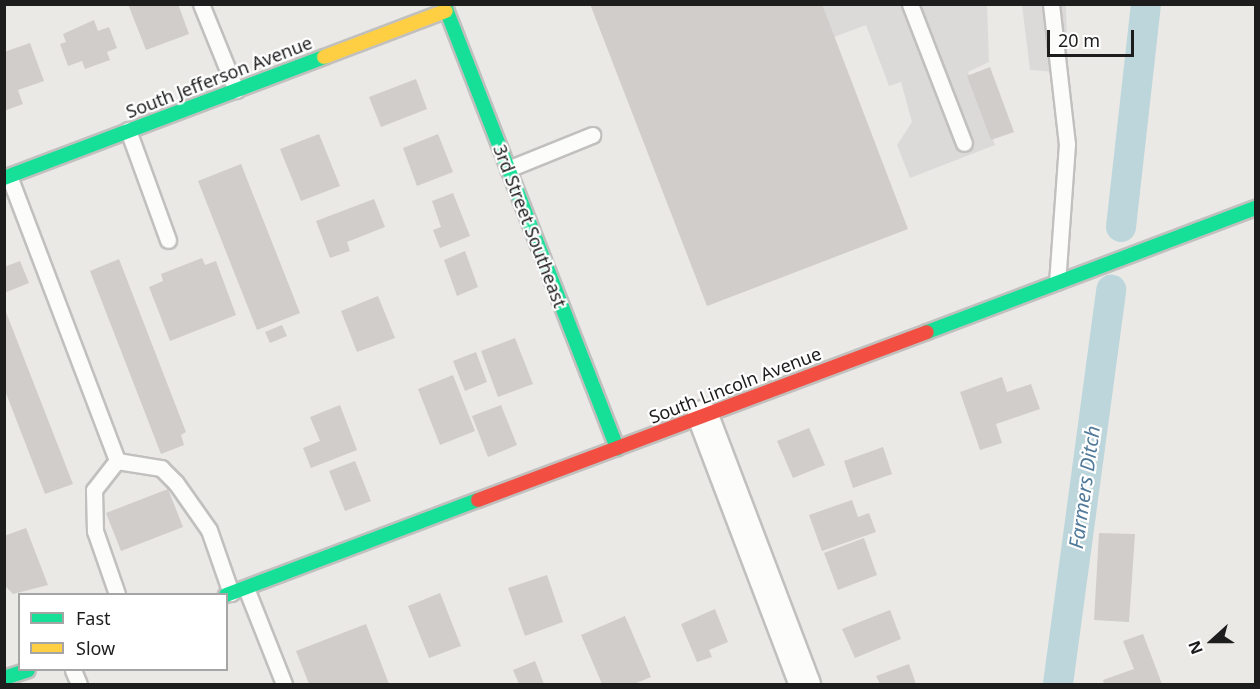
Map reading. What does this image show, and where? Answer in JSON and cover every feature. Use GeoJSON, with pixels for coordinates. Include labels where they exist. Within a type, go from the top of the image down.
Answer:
{"type":"FeatureCollection","features":[{"type":"Feature","properties":{"kind":"main road","name":"South Jefferson Avenue"},"geometry":{"type":"LineString","coordinates":[[7,177],[445,8]]}},
{"type":"Feature","properties":{"kind":"main road","name":"3rd Street Southeast"},"geometry":{"type":"LineString","coordinates":[[445,8],[617,448]]}},
{"type":"Feature","properties":{"kind":"main road","name":"South Lincoln Avenue"},"geometry":{"type":"LineString","coordinates":[[229,594],[1256,208]]}},
{"type":"Feature","properties":{"kind":"main road"},"geometry":{"type":"LineString","coordinates":[[10,679],[24,671]]}},
{"type":"Feature","properties":{"kind":"street"},"geometry":{"type":"LineString","coordinates":[[703,416],[805,684]]}},
{"type":"Feature","properties":{"kind":"lane"},"geometry":{"type":"LineString","coordinates":[[201,4],[236,90]]}},
{"type":"Feature","properties":{"kind":"lane"},"geometry":{"type":"LineString","coordinates":[[910,4],[964,143]]}},
{"type":"Feature","properties":{"kind":"lane"},"geometry":{"type":"LineString","coordinates":[[1051,4],[1067,144],[1057,282]]}},
{"type":"Feature","properties":{"kind":"lane"},"geometry":{"type":"LineString","coordinates":[[128,130],[168,240]]}},
{"type":"Feature","properties":{"kind":"lane"},"geometry":{"type":"LineString","coordinates":[[508,169],[592,135]]}},
{"type":"Feature","properties":{"kind":"lane"},"geometry":{"type":"LineString","coordinates":[[7,177],[117,460]]}},
{"type":"Feature","properties":{"kind":"lane"},"geometry":{"type":"LineString","coordinates":[[117,460],[161,468],[176,483],[208,530],[229,594]]}},
{"type":"Feature","properties":{"kind":"lane"},"geometry":{"type":"LineString","coordinates":[[117,460],[94,490],[95,531],[117,593]]}},
{"type":"Feature","properties":{"kind":"lane"},"geometry":{"type":"LineString","coordinates":[[246,588],[284,684]]}},
{"type":"Feature","properties":{"kind":"shaded area"},"geometry":{"type":"Polygon","coordinates":[[[822,5],[987,5],[989,62],[968,72],[995,145],[910,178],[897,145],[912,122],[901,82],[889,86],[866,25],[834,37],[822,5]]]}},
{"type":"Feature","properties":{"kind":"shaded area"},"geometry":{"type":"Polygon","coordinates":[[[1022,5],[1066,5],[1068,73],[1030,70],[1022,5]]]}},
{"type":"Feature","properties":{"kind":"building"},"geometry":{"type":"Polygon","coordinates":[[[128,4],[178,4],[189,34],[146,50],[128,4]]]}},
{"type":"Feature","properties":{"kind":"building"},"geometry":{"type":"Polygon","coordinates":[[[590,4],[822,4],[908,229],[707,306],[590,4]]]}},
{"type":"Feature","properties":{"kind":"building"},"geometry":{"type":"Polygon","coordinates":[[[94,20],[98,31],[109,27],[117,48],[107,52],[110,60],[85,69],[82,61],[68,66],[60,44],[66,42],[63,34],[94,20]]]}},
{"type":"Feature","properties":{"kind":"building"},"geometry":{"type":"Polygon","coordinates":[[[30,43],[44,81],[18,90],[23,104],[4,111],[4,52],[30,43]]]}},
{"type":"Feature","properties":{"kind":"building"},"geometry":{"type":"Polygon","coordinates":[[[990,67],[1014,132],[991,140],[967,76],[990,67]]]}},
{"type":"Feature","properties":{"kind":"building"},"geometry":{"type":"Polygon","coordinates":[[[416,79],[427,109],[381,127],[369,97],[416,79]]]}},
{"type":"Feature","properties":{"kind":"building"},"geometry":{"type":"Polygon","coordinates":[[[319,134],[340,186],[301,201],[280,149],[319,134]]]}},
{"type":"Feature","properties":{"kind":"building"},"geometry":{"type":"Polygon","coordinates":[[[438,134],[453,172],[417,186],[403,148],[438,134]]]}},
{"type":"Feature","properties":{"kind":"building"},"geometry":{"type":"Polygon","coordinates":[[[241,164],[300,313],[257,330],[198,181],[241,164]]]}},
{"type":"Feature","properties":{"kind":"building"},"geometry":{"type":"Polygon","coordinates":[[[453,193],[470,236],[440,248],[433,230],[441,227],[432,201],[453,193]]]}},
{"type":"Feature","properties":{"kind":"building"},"geometry":{"type":"Polygon","coordinates":[[[374,199],[385,227],[347,242],[350,251],[330,258],[316,221],[374,199]]]}},
{"type":"Feature","properties":{"kind":"building"},"geometry":{"type":"Polygon","coordinates":[[[465,251],[478,287],[457,296],[444,260],[465,251]]]}},
{"type":"Feature","properties":{"kind":"building"},"geometry":{"type":"Polygon","coordinates":[[[202,258],[205,265],[216,261],[236,315],[170,341],[149,287],[163,281],[161,274],[202,258]]]}},
{"type":"Feature","properties":{"kind":"building"},"geometry":{"type":"Polygon","coordinates":[[[119,259],[186,432],[181,435],[184,445],[161,454],[90,271],[119,259]]]}},
{"type":"Feature","properties":{"kind":"building"},"geometry":{"type":"Polygon","coordinates":[[[20,261],[29,283],[4,293],[4,267],[20,261]]]}},
{"type":"Feature","properties":{"kind":"building"},"geometry":{"type":"Polygon","coordinates":[[[378,296],[395,338],[357,352],[341,311],[378,296]]]}},
{"type":"Feature","properties":{"kind":"building"},"geometry":{"type":"Polygon","coordinates":[[[4,307],[73,484],[45,494],[4,388],[4,307]]]}},
{"type":"Feature","properties":{"kind":"building"},"geometry":{"type":"Polygon","coordinates":[[[282,325],[287,336],[270,343],[265,332],[282,325]]]}},
{"type":"Feature","properties":{"kind":"building"},"geometry":{"type":"Polygon","coordinates":[[[515,338],[533,384],[498,397],[481,351],[515,338]]]}},
{"type":"Feature","properties":{"kind":"building"},"geometry":{"type":"Polygon","coordinates":[[[476,352],[487,382],[465,391],[453,361],[476,352]]]}},
{"type":"Feature","properties":{"kind":"building"},"geometry":{"type":"Polygon","coordinates":[[[453,375],[475,431],[440,445],[418,389],[453,375]]]}},
{"type":"Feature","properties":{"kind":"building"},"geometry":{"type":"Polygon","coordinates":[[[1002,377],[1007,392],[1031,384],[1040,409],[996,424],[1002,443],[980,450],[960,392],[1002,377]]]}},
{"type":"Feature","properties":{"kind":"building"},"geometry":{"type":"Polygon","coordinates":[[[340,405],[357,450],[311,468],[303,448],[320,441],[310,417],[340,405]]]}},
{"type":"Feature","properties":{"kind":"building"},"geometry":{"type":"Polygon","coordinates":[[[501,405],[517,445],[488,457],[472,416],[501,405]]]}},
{"type":"Feature","properties":{"kind":"building"},"geometry":{"type":"Polygon","coordinates":[[[809,428],[825,465],[793,478],[777,441],[809,428]]]}},
{"type":"Feature","properties":{"kind":"building"},"geometry":{"type":"Polygon","coordinates":[[[883,447],[892,474],[853,488],[844,461],[883,447]]]}},
{"type":"Feature","properties":{"kind":"building"},"geometry":{"type":"Polygon","coordinates":[[[355,461],[371,501],[345,511],[329,471],[355,461]]]}},
{"type":"Feature","properties":{"kind":"building"},"geometry":{"type":"Polygon","coordinates":[[[168,489],[183,527],[121,551],[106,513],[168,489]]]}},
{"type":"Feature","properties":{"kind":"building"},"geometry":{"type":"Polygon","coordinates":[[[852,500],[858,517],[869,513],[876,532],[822,551],[809,515],[852,500]]]}},
{"type":"Feature","properties":{"kind":"building"},"geometry":{"type":"Polygon","coordinates":[[[26,528],[48,585],[13,594],[4,585],[4,536],[26,528]]]}},
{"type":"Feature","properties":{"kind":"building"},"geometry":{"type":"Polygon","coordinates":[[[1099,533],[1135,534],[1129,622],[1094,620],[1099,533]]]}},
{"type":"Feature","properties":{"kind":"building"},"geometry":{"type":"Polygon","coordinates":[[[864,538],[877,575],[838,590],[824,553],[864,538]]]}},
{"type":"Feature","properties":{"kind":"building"},"geometry":{"type":"Polygon","coordinates":[[[547,575],[563,622],[525,636],[508,588],[547,575]]]}},
{"type":"Feature","properties":{"kind":"building"},"geometry":{"type":"Polygon","coordinates":[[[440,593],[461,646],[429,658],[408,606],[440,593]]]}},
{"type":"Feature","properties":{"kind":"building"},"geometry":{"type":"Polygon","coordinates":[[[715,609],[728,642],[709,650],[712,657],[697,662],[681,624],[715,609]]]}},
{"type":"Feature","properties":{"kind":"building"},"geometry":{"type":"Polygon","coordinates":[[[890,610],[901,639],[855,658],[842,629],[890,610]]]}},
{"type":"Feature","properties":{"kind":"building"},"geometry":{"type":"Polygon","coordinates":[[[625,616],[651,677],[634,684],[602,684],[581,635],[625,616]]]}},
{"type":"Feature","properties":{"kind":"building"},"geometry":{"type":"Polygon","coordinates":[[[366,624],[389,684],[309,684],[296,651],[366,624]]]}},
{"type":"Feature","properties":{"kind":"building"},"geometry":{"type":"Polygon","coordinates":[[[1143,634],[1162,684],[1104,684],[1103,680],[1134,669],[1123,641],[1143,634]]]}},
{"type":"Feature","properties":{"kind":"building"},"geometry":{"type":"Polygon","coordinates":[[[535,661],[544,684],[519,684],[513,670],[535,661]]]}},
{"type":"Feature","properties":{"kind":"building"},"geometry":{"type":"Polygon","coordinates":[[[909,664],[916,684],[880,684],[876,676],[909,664]]]}},
{"type":"Feature","properties":{"kind":"waterway","name":"Farmers Ditch"},"geometry":{"type":"LineString","coordinates":[[1121,227],[1146,4]]}},
{"type":"Feature","properties":{"kind":"waterway","name":"Farmers Ditch"},"geometry":{"type":"LineString","coordinates":[[1058,684],[1111,290]]}},
{"type":"Feature","properties":{"kind":"traffic: fast"},"geometry":{"type":"LineString","coordinates":[[444,4],[617,448]]}},
{"type":"Feature","properties":{"kind":"traffic: fast"},"geometry":{"type":"LineString","coordinates":[[4,178],[324,57]]}},
{"type":"Feature","properties":{"kind":"traffic: fast"},"geometry":{"type":"LineString","coordinates":[[927,332],[1256,208]]}},
{"type":"Feature","properties":{"kind":"traffic: fast"},"geometry":{"type":"LineString","coordinates":[[228,594],[478,500]]}},
{"type":"Feature","properties":{"kind":"traffic: fast"},"geometry":{"type":"LineString","coordinates":[[4,678],[25,671]]}},
{"type":"Feature","properties":{"kind":"traffic: slow"},"geometry":{"type":"LineString","coordinates":[[324,57],[446,11]]}},
{"type":"Feature","properties":{"kind":"traffic: jam"},"geometry":{"type":"LineString","coordinates":[[478,500],[927,332]]}}]}
